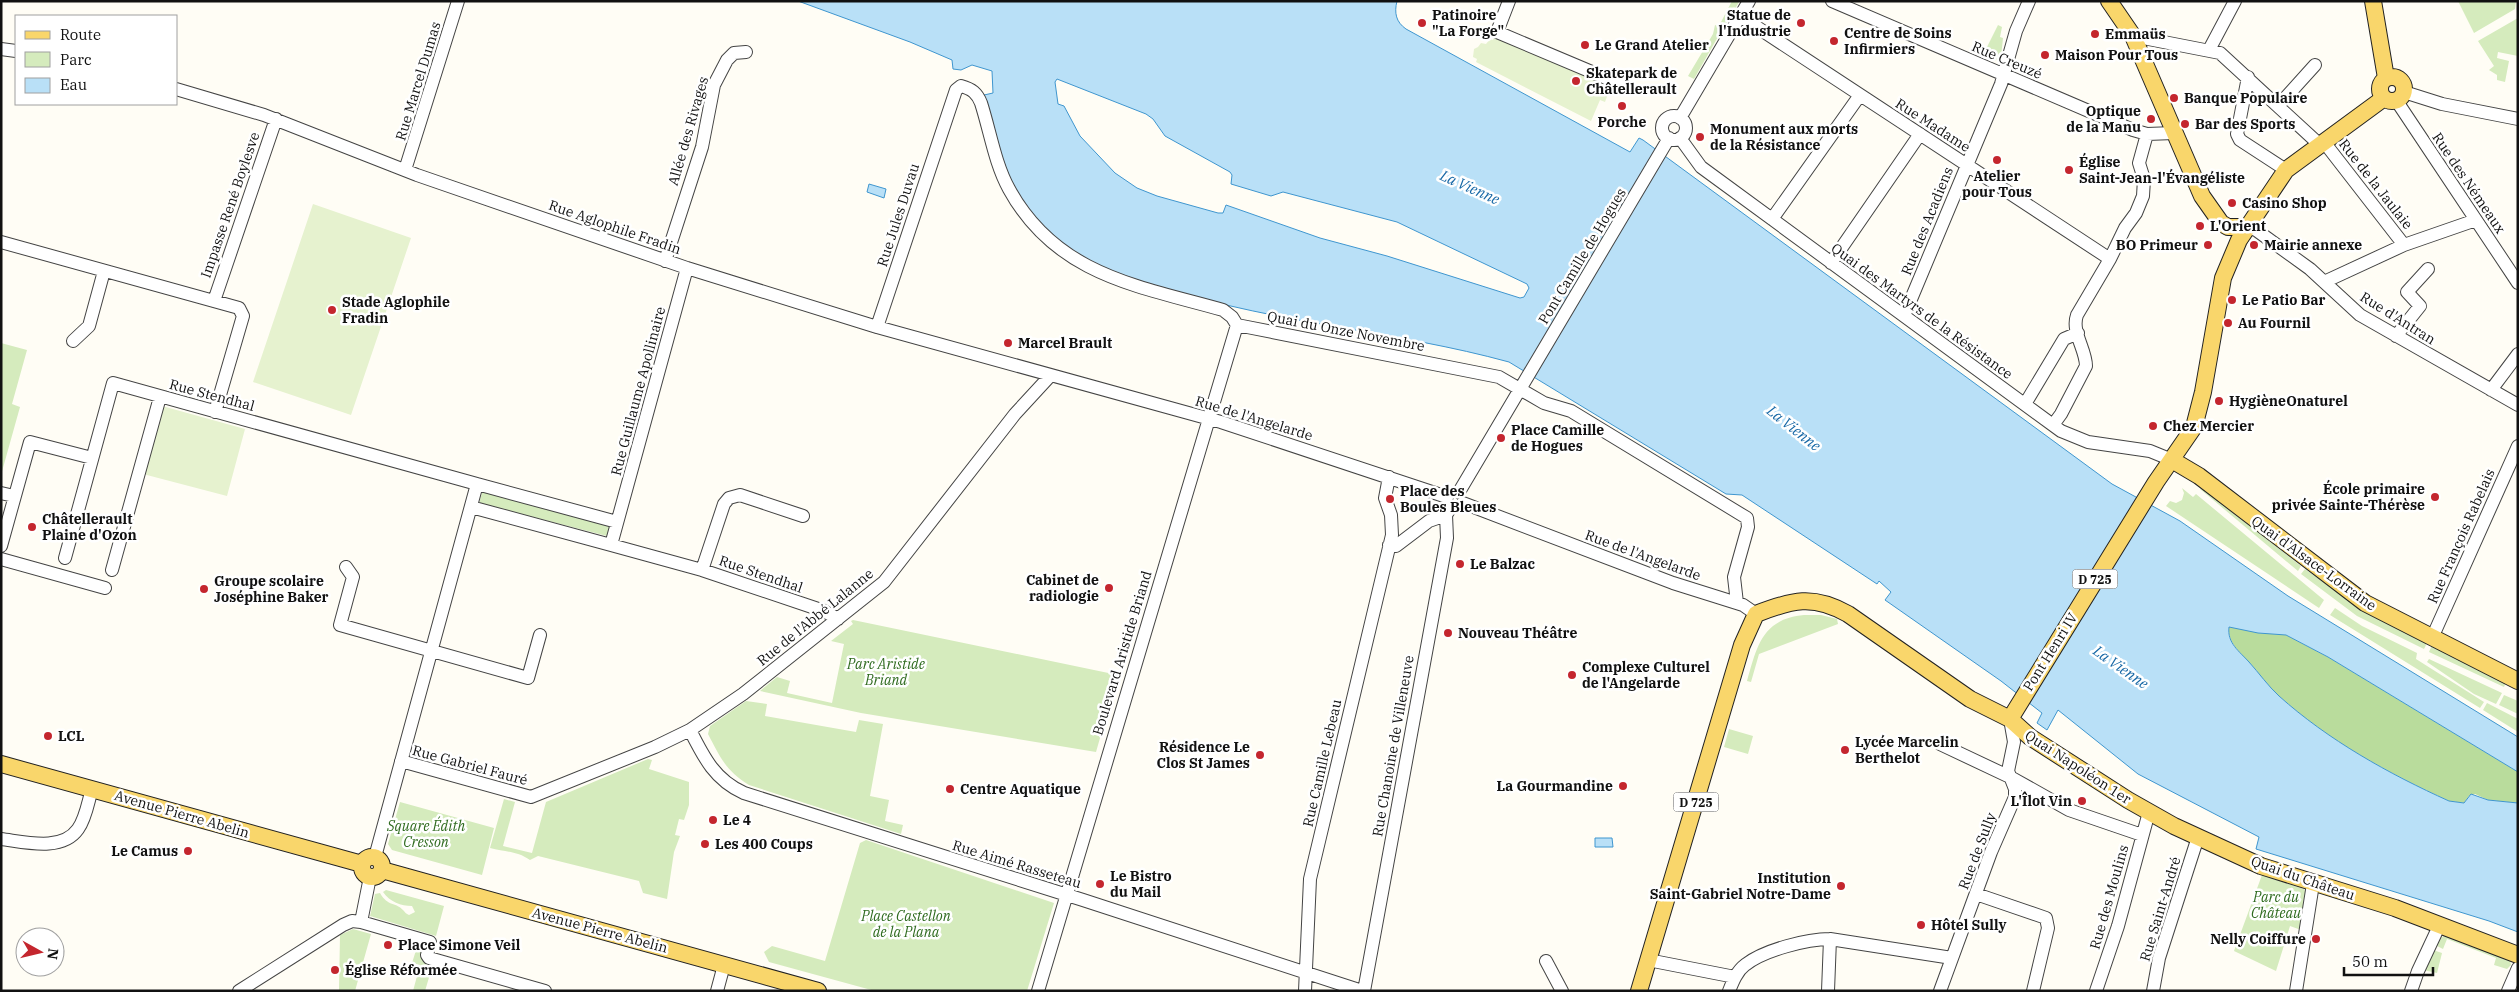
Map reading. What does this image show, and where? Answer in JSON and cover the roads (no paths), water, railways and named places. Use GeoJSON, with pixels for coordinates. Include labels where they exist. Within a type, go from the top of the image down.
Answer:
{"type":"FeatureCollection","features":[{"type":"Feature","properties":{"kind":"main road"},"geometry":{"type":"LineString","coordinates":[[2109,1],[2133,36],[2174,133],[2211,210],[2228,227],[2247,228]]}},
{"type":"Feature","properties":{"kind":"main road"},"geometry":{"type":"LineString","coordinates":[[2373,1],[2386,78],[2380,87],[2395,97]]}},
{"type":"Feature","properties":{"kind":"main road","name":"D 725"},"geometry":{"type":"LineString","coordinates":[[2172,460],[2188,438],[2198,417],[2223,278],[2232,255],[2247,228],[2286,170],[2322,143],[2395,97]]}},
{"type":"Feature","properties":{"kind":"main road","name":"Quai d'Alsace-Lorraine"},"geometry":{"type":"LineString","coordinates":[[2172,460],[2199,476],[2349,593],[2381,612],[2518,681]]}},
{"type":"Feature","properties":{"kind":"main road","name":"Pont Henri IV"},"geometry":{"type":"LineString","coordinates":[[2010,719],[2145,499],[2172,460]]}},
{"type":"Feature","properties":{"kind":"main road","name":"Quai Napoléon 1er"},"geometry":{"type":"LineString","coordinates":[[1756,614],[1792,602],[1812,600],[1832,605],[1970,699],[2010,719],[2030,737],[2149,812]]}},
{"type":"Feature","properties":{"kind":"main road","name":"D 725"},"geometry":{"type":"LineString","coordinates":[[1639,991],[1742,645],[1756,614]]}},
{"type":"Feature","properties":{"kind":"main road","name":"Avenue Pierre Abelin"},"geometry":{"type":"LineString","coordinates":[[1,764],[818,991]]}},
{"type":"Feature","properties":{"kind":"main road","name":"Quai du Château"},"geometry":{"type":"LineString","coordinates":[[2149,812],[2261,866],[2313,884],[2395,908],[2518,955]]}},
{"type":"Feature","properties":{"kind":"street","name":"Rue Marcel Dumas"},"geometry":{"type":"LineString","coordinates":[[405,170],[458,1]]}},
{"type":"Feature","properties":{"kind":"street"},"geometry":{"type":"LineString","coordinates":[[1509,1],[1496,32],[1625,86]]}},
{"type":"Feature","properties":{"kind":"street"},"geometry":{"type":"LineString","coordinates":[[1680,118],[1749,1]]}},
{"type":"Feature","properties":{"kind":"street","name":"Rue Creuzé"},"geometry":{"type":"LineString","coordinates":[[1832,1],[2147,134],[2174,133]]}},
{"type":"Feature","properties":{"kind":"street","name":"Rue des Acadiens"},"geometry":{"type":"LineString","coordinates":[[1904,316],[2004,75],[2014,38],[2029,1]]}},
{"type":"Feature","properties":{"kind":"street"},"geometry":{"type":"LineString","coordinates":[[2208,50],[2235,1]]}},
{"type":"Feature","properties":{"kind":"street","name":"Rue Madame"},"geometry":{"type":"LineString","coordinates":[[1740,16],[2110,259]]}},
{"type":"Feature","properties":{"kind":"street","name":"Rue de la Jaulaie"},"geometry":{"type":"LineString","coordinates":[[2133,36],[2220,53],[2322,143],[2404,245]]}},
{"type":"Feature","properties":{"kind":"street"},"geometry":{"type":"LineString","coordinates":[[1,49],[15,51]]}},
{"type":"Feature","properties":{"kind":"street","name":"Allée des Rivages"},"geometry":{"type":"LineString","coordinates":[[665,261],[704,139],[714,85],[727,60],[734,53],[746,52]]}},
{"type":"Feature","properties":{"kind":"street"},"geometry":{"type":"LineString","coordinates":[[2278,106],[2315,65]]}},
{"type":"Feature","properties":{"kind":"street"},"geometry":{"type":"LineString","coordinates":[[2248,77],[2237,134],[2240,140],[2286,170]]}},
{"type":"Feature","properties":{"kind":"street","name":"Rue Jules Duvau"},"geometry":{"type":"LineString","coordinates":[[877,327],[956,90],[961,86],[977,94],[1009,188],[1035,225],[1072,259],[1113,279],[1223,310],[1232,317],[1237,325]]}},
{"type":"Feature","properties":{"kind":"street","name":"Rue Aglophile Fradin"},"geometry":{"type":"LineString","coordinates":[[178,90],[276,120],[405,170],[665,261],[877,327],[1050,376]]}},
{"type":"Feature","properties":{"kind":"street"},"geometry":{"type":"LineString","coordinates":[[1772,219],[1860,94]]}},
{"type":"Feature","properties":{"kind":"street"},"geometry":{"type":"LineString","coordinates":[[2395,97],[2518,119]]}},
{"type":"Feature","properties":{"kind":"street","name":"Rue des Némeaux"},"geometry":{"type":"LineString","coordinates":[[2395,97],[2518,282]]}},
{"type":"Feature","properties":{"kind":"street"},"geometry":{"type":"LineString","coordinates":[[1669,117],[1680,118],[1686,128],[1670,142],[1662,130],[1664,122],[1669,117]]}},
{"type":"Feature","properties":{"kind":"street","name":"Impasse René Boylesve"},"geometry":{"type":"LineString","coordinates":[[214,301],[276,120]]}},
{"type":"Feature","properties":{"kind":"street"},"geometry":{"type":"LineString","coordinates":[[1831,263],[1920,134]]}},
{"type":"Feature","properties":{"kind":"street"},"geometry":{"type":"LineString","coordinates":[[2053,425],[2061,414],[2086,366],[2075,325],[2077,315],[2110,259],[2125,228],[2136,213],[2143,196],[2144,179],[2139,163],[2147,134]]}},
{"type":"Feature","properties":{"kind":"street","name":"Quai des Martyrs de la Résistance"},"geometry":{"type":"LineString","coordinates":[[1670,142],[1700,167],[2053,425],[2073,437],[2088,442],[2150,451],[2172,460]]}},
{"type":"Feature","properties":{"kind":"street","name":"Pont Camille de Hogues"},"geometry":{"type":"LineString","coordinates":[[1520,388],[1670,142]]}},
{"type":"Feature","properties":{"kind":"street"},"geometry":{"type":"LineString","coordinates":[[2324,282],[2404,245],[2476,220]]}},
{"type":"Feature","properties":{"kind":"street","name":"Rue d'Antran"},"geometry":{"type":"LineString","coordinates":[[2247,228],[2256,230],[2310,269],[2360,315],[2518,405]]}},
{"type":"Feature","properties":{"kind":"street"},"geometry":{"type":"LineString","coordinates":[[1,242],[239,308],[242,316],[215,412]]}},
{"type":"Feature","properties":{"kind":"street","name":"Rue Guillaume Apollinaire"},"geometry":{"type":"LineString","coordinates":[[617,522],[687,268]]}},
{"type":"Feature","properties":{"kind":"street"},"geometry":{"type":"LineString","coordinates":[[2396,336],[2420,306],[2407,292],[2428,270]]}},
{"type":"Feature","properties":{"kind":"street"},"geometry":{"type":"LineString","coordinates":[[73,341],[89,326],[104,271]]}},
{"type":"Feature","properties":{"kind":"street","name":"Quai du Onze Novembre"},"geometry":{"type":"LineString","coordinates":[[1237,325],[1490,375],[1508,381],[1544,402],[1571,411],[1748,518],[1748,527],[1734,577],[1737,603]]}},
{"type":"Feature","properties":{"kind":"street","name":"Boulevard Aristide Briand"},"geometry":{"type":"LineString","coordinates":[[1038,991],[1237,325]]}},
{"type":"Feature","properties":{"kind":"street"},"geometry":{"type":"LineString","coordinates":[[2025,404],[2064,339],[2078,333]]}},
{"type":"Feature","properties":{"kind":"street"},"geometry":{"type":"LineString","coordinates":[[2491,390],[2518,354]]}},
{"type":"Feature","properties":{"kind":"street","name":"Rue de l'Angelarde"},"geometry":{"type":"LineString","coordinates":[[1050,376],[1208,418],[1390,477],[1453,503],[1665,580],[1737,603],[1756,614]]}},
{"type":"Feature","properties":{"kind":"street","name":"Rue de l'Abbé Lalanne"},"geometry":{"type":"LineString","coordinates":[[531,797],[655,747],[690,730],[718,713],[884,582],[1015,414],[1050,376]]}},
{"type":"Feature","properties":{"kind":"street","name":"Rue Stendhal"},"geometry":{"type":"LineString","coordinates":[[65,558],[113,384],[617,522]]}},
{"type":"Feature","properties":{"kind":"street"},"geometry":{"type":"LineString","coordinates":[[1390,477],[1385,498],[1390,515],[1390,540],[1396,546],[1453,503],[1520,388]]}},
{"type":"Feature","properties":{"kind":"street"},"geometry":{"type":"LineString","coordinates":[[112,570],[160,397]]}},
{"type":"Feature","properties":{"kind":"street"},"geometry":{"type":"LineString","coordinates":[[1,546],[30,442],[92,458]]}},
{"type":"Feature","properties":{"kind":"street","name":"Rue François Rabelais"},"geometry":{"type":"LineString","coordinates":[[2432,638],[2518,446]]}},
{"type":"Feature","properties":{"kind":"street"},"geometry":{"type":"LineString","coordinates":[[361,922],[372,867],[478,484]]}},
{"type":"Feature","properties":{"kind":"street"},"geometry":{"type":"LineString","coordinates":[[1,493],[14,496]]}},
{"type":"Feature","properties":{"kind":"street","name":"Rue Stendhal"},"geometry":{"type":"LineString","coordinates":[[702,570],[724,504],[730,498],[740,495],[803,516]]}},
{"type":"Feature","properties":{"kind":"street","name":"Rue Chanoine de Villeneuve"},"geometry":{"type":"LineString","coordinates":[[1363,991],[1453,503]]}},
{"type":"Feature","properties":{"kind":"street","name":"Rue Stendhal"},"geometry":{"type":"LineString","coordinates":[[471,507],[702,570],[824,611],[838,619]]}},
{"type":"Feature","properties":{"kind":"street"},"geometry":{"type":"LineString","coordinates":[[611,545],[617,522]]}},
{"type":"Feature","properties":{"kind":"street","name":"Rue Camille Lebeau"},"geometry":{"type":"LineString","coordinates":[[1305,991],[1310,879],[1390,540]]}},
{"type":"Feature","properties":{"kind":"street"},"geometry":{"type":"LineString","coordinates":[[1,559],[105,588]]}},
{"type":"Feature","properties":{"kind":"street"},"geometry":{"type":"LineString","coordinates":[[346,567],[353,577],[340,625],[528,678],[540,635]]}},
{"type":"Feature","properties":{"kind":"street","name":"Rue de Sully"},"geometry":{"type":"LineString","coordinates":[[1940,991],[2015,797],[2012,778],[2008,771],[2014,742],[2010,719]]}},
{"type":"Feature","properties":{"kind":"street","name":"Rue Aimé Rasseteau"},"geometry":{"type":"LineString","coordinates":[[690,730],[714,772],[738,791],[1363,991]]}},
{"type":"Feature","properties":{"kind":"street"},"geometry":{"type":"LineString","coordinates":[[1940,744],[2012,778],[2069,810],[2142,834]]}},
{"type":"Feature","properties":{"kind":"street","name":"Rue Gabriel Fauré"},"geometry":{"type":"LineString","coordinates":[[401,761],[531,797]]}},
{"type":"Feature","properties":{"kind":"street"},"geometry":{"type":"LineString","coordinates":[[1,840],[50,843],[72,836],[83,821],[92,789]]}},
{"type":"Feature","properties":{"kind":"street","name":"Rue des Moulins"},"geometry":{"type":"LineString","coordinates":[[2096,991],[2118,926],[2149,812]]}},
{"type":"Feature","properties":{"kind":"street","name":"Rue Saint-André"},"geometry":{"type":"LineString","coordinates":[[2153,991],[2159,958],[2198,837]]}},
{"type":"Feature","properties":{"kind":"street"},"geometry":{"type":"LineString","coordinates":[[2296,991],[2313,884]]}},
{"type":"Feature","properties":{"kind":"street"},"geometry":{"type":"LineString","coordinates":[[1976,894],[2046,918],[2048,928],[2033,991]]}},
{"type":"Feature","properties":{"kind":"street"},"geometry":{"type":"LineString","coordinates":[[239,991],[352,921],[430,942],[427,955],[429,958],[545,991]]}},
{"type":"Feature","properties":{"kind":"street"},"geometry":{"type":"LineString","coordinates":[[2411,991],[2421,963],[2440,924]]}},
{"type":"Feature","properties":{"kind":"street"},"geometry":{"type":"LineString","coordinates":[[1730,991],[1735,977],[1745,965],[1756,958],[1815,939],[1830,939],[1952,958]]}},
{"type":"Feature","properties":{"kind":"street"},"geometry":{"type":"LineString","coordinates":[[1828,991],[1830,939]]}},
{"type":"Feature","properties":{"kind":"street"},"geometry":{"type":"LineString","coordinates":[[1648,960],[1735,977]]}},
{"type":"Feature","properties":{"kind":"street"},"geometry":{"type":"LineString","coordinates":[[1546,961],[1562,991]]}},
{"type":"Feature","properties":{"kind":"street"},"geometry":{"type":"LineString","coordinates":[[717,991],[724,965]]}},
{"type":"Feature","properties":{"kind":"street"},"geometry":{"type":"LineString","coordinates":[[2508,991],[2515,973]]}},
{"type":"Feature","properties":{"kind":"water","name":"La Vienne"},"geometry":{"type":"Polygon","coordinates":[[[798,1],[1397,1],[1397,17],[1406,29],[1630,152],[1639,138],[1643,140],[2112,484],[2180,521],[2288,596],[2518,737],[2518,772],[2328,657],[2286,635],[2258,633],[2229,627],[2230,638],[2234,646],[2275,692],[2318,727],[2360,755],[2449,801],[2464,803],[2471,794],[2488,800],[2518,803],[2518,932],[2489,921],[2256,849],[2259,837],[2138,774],[2058,710],[2047,730],[2037,723],[2042,713],[2001,681],[1885,600],[1891,592],[1879,581],[1877,584],[1742,495],[1726,494],[1509,362],[1424,342],[1252,311],[1115,275],[1099,268],[1074,252],[1043,226],[1025,206],[1017,192],[1003,160],[984,95],[993,93],[992,71],[972,65],[961,70],[953,69],[952,60],[910,42],[798,1]],[[1057,79],[1055,82],[1058,104],[1064,106],[1080,136],[1115,173],[1137,188],[1157,196],[1218,213],[1223,213],[1226,205],[1320,238],[1387,256],[1520,298],[1524,297],[1529,288],[1527,284],[1397,222],[1283,192],[1271,196],[1231,184],[1232,175],[1230,172],[1165,136],[1153,119],[1146,114],[1057,79]]]}},
{"type":"Feature","properties":{"kind":"water"},"geometry":{"type":"Polygon","coordinates":[[[869,184],[886,189],[884,198],[867,192],[869,184]]]}},
{"type":"Feature","properties":{"kind":"water"},"geometry":{"type":"Polygon","coordinates":[[[1595,838],[1612,838],[1613,847],[1595,847],[1595,838]]]}},
{"type":"Feature","properties":{"kind":"place","name":"Patinoire \"La Forge\""},"geometry":{"type":"Point","coordinates":[1422,23]}},
{"type":"Feature","properties":{"kind":"place","name":"Statue de l'Industrie"},"geometry":{"type":"Point","coordinates":[1801,23]}},
{"type":"Feature","properties":{"kind":"place","name":"Emmaüs"},"geometry":{"type":"Point","coordinates":[2095,34]}},
{"type":"Feature","properties":{"kind":"place","name":"Centre de Soins Infirmiers"},"geometry":{"type":"Point","coordinates":[1834,41]}},
{"type":"Feature","properties":{"kind":"place","name":"Le Grand Atelier"},"geometry":{"type":"Point","coordinates":[1585,45]}},
{"type":"Feature","properties":{"kind":"place","name":"Maison Pour Tous"},"geometry":{"type":"Point","coordinates":[2045,55]}},
{"type":"Feature","properties":{"kind":"place","name":"Skatepark de Châtellerault"},"geometry":{"type":"Point","coordinates":[1576,81]}},
{"type":"Feature","properties":{"kind":"place","name":"Banque Populaire"},"geometry":{"type":"Point","coordinates":[2174,98]}},
{"type":"Feature","properties":{"kind":"place","name":"Porche"},"geometry":{"type":"Point","coordinates":[1622,106]}},
{"type":"Feature","properties":{"kind":"place","name":"Optique de la Manu"},"geometry":{"type":"Point","coordinates":[2151,119]}},
{"type":"Feature","properties":{"kind":"place","name":"Bar des Sports"},"geometry":{"type":"Point","coordinates":[2185,124]}},
{"type":"Feature","properties":{"kind":"place","name":"Monument aux morts de la Résistance"},"geometry":{"type":"Point","coordinates":[1700,137]}},
{"type":"Feature","properties":{"kind":"place","name":"Atelier pour Tous"},"geometry":{"type":"Point","coordinates":[1997,160]}},
{"type":"Feature","properties":{"kind":"place","name":"Église Saint-Jean-l'Évangéliste"},"geometry":{"type":"Point","coordinates":[2069,170]}},
{"type":"Feature","properties":{"kind":"place","name":"Casino Shop"},"geometry":{"type":"Point","coordinates":[2232,203]}},
{"type":"Feature","properties":{"kind":"place","name":"L'Orient"},"geometry":{"type":"Point","coordinates":[2200,226]}},
{"type":"Feature","properties":{"kind":"place","name":"BO Primeur"},"geometry":{"type":"Point","coordinates":[2208,245]}},
{"type":"Feature","properties":{"kind":"place","name":"Mairie annexe"},"geometry":{"type":"Point","coordinates":[2254,245]}},
{"type":"Feature","properties":{"kind":"place","name":"Le Patio Bar"},"geometry":{"type":"Point","coordinates":[2232,300]}},
{"type":"Feature","properties":{"kind":"place","name":"Stade Aglophile Fradin"},"geometry":{"type":"Point","coordinates":[332,310]}},
{"type":"Feature","properties":{"kind":"place","name":"Au Fournil"},"geometry":{"type":"Point","coordinates":[2228,323]}},
{"type":"Feature","properties":{"kind":"place","name":"Marcel Brault"},"geometry":{"type":"Point","coordinates":[1008,343]}},
{"type":"Feature","properties":{"kind":"place","name":"HygièneOnaturel"},"geometry":{"type":"Point","coordinates":[2219,401]}},
{"type":"Feature","properties":{"kind":"place","name":"Chez Mercier"},"geometry":{"type":"Point","coordinates":[2153,426]}},
{"type":"Feature","properties":{"kind":"place","name":"Place Camille de Hogues"},"geometry":{"type":"Point","coordinates":[1501,438]}},
{"type":"Feature","properties":{"kind":"place","name":"École primaire privée Sainte-Thérèse"},"geometry":{"type":"Point","coordinates":[2435,497]}},
{"type":"Feature","properties":{"kind":"place","name":"Place des Boules Bleues"},"geometry":{"type":"Point","coordinates":[1390,499]}},
{"type":"Feature","properties":{"kind":"place","name":"Châtellerault Plaine d'Ozon"},"geometry":{"type":"Point","coordinates":[32,527]}},
{"type":"Feature","properties":{"kind":"place","name":"Le Balzac"},"geometry":{"type":"Point","coordinates":[1460,564]}},
{"type":"Feature","properties":{"kind":"place","name":"Cabinet de radiologie"},"geometry":{"type":"Point","coordinates":[1109,588]}},
{"type":"Feature","properties":{"kind":"place","name":"Groupe scolaire Joséphine Baker"},"geometry":{"type":"Point","coordinates":[204,589]}},
{"type":"Feature","properties":{"kind":"place","name":"Nouveau Théâtre"},"geometry":{"type":"Point","coordinates":[1448,633]}},
{"type":"Feature","properties":{"kind":"place","name":"Complexe Culturel de l'Angelarde"},"geometry":{"type":"Point","coordinates":[1572,675]}},
{"type":"Feature","properties":{"kind":"place","name":"LCL"},"geometry":{"type":"Point","coordinates":[48,736]}},
{"type":"Feature","properties":{"kind":"place","name":"Lycée Marcelin Berthelot"},"geometry":{"type":"Point","coordinates":[1845,750]}},
{"type":"Feature","properties":{"kind":"place","name":"Résidence Le Clos St James"},"geometry":{"type":"Point","coordinates":[1260,755]}},
{"type":"Feature","properties":{"kind":"place","name":"La Gourmandine"},"geometry":{"type":"Point","coordinates":[1623,786]}},
{"type":"Feature","properties":{"kind":"place","name":"Centre Aquatique"},"geometry":{"type":"Point","coordinates":[950,789]}},
{"type":"Feature","properties":{"kind":"place","name":"L'Îlot Vin"},"geometry":{"type":"Point","coordinates":[2082,801]}},
{"type":"Feature","properties":{"kind":"place","name":"Le 4"},"geometry":{"type":"Point","coordinates":[713,820]}},
{"type":"Feature","properties":{"kind":"place","name":"Les 400 Coups"},"geometry":{"type":"Point","coordinates":[705,844]}},
{"type":"Feature","properties":{"kind":"place","name":"Le Camus"},"geometry":{"type":"Point","coordinates":[188,851]}},
{"type":"Feature","properties":{"kind":"place","name":"Le Bistro du Mail"},"geometry":{"type":"Point","coordinates":[1100,884]}},
{"type":"Feature","properties":{"kind":"place","name":"Institution Saint-Gabriel Notre-Dame"},"geometry":{"type":"Point","coordinates":[1841,886]}},
{"type":"Feature","properties":{"kind":"place","name":"Hôtel Sully"},"geometry":{"type":"Point","coordinates":[1921,925]}},
{"type":"Feature","properties":{"kind":"place","name":"Nelly Coiffure"},"geometry":{"type":"Point","coordinates":[2316,939]}},
{"type":"Feature","properties":{"kind":"place","name":"Place Simone Veil"},"geometry":{"type":"Point","coordinates":[388,945]}},
{"type":"Feature","properties":{"kind":"place","name":"Église Réformée"},"geometry":{"type":"Point","coordinates":[335,970]}},
{"type":"Feature","properties":{"kind":"park label","name":"Parc Aristide Briand"},"geometry":{"type":"Point","coordinates":[886,672]}},
{"type":"Feature","properties":{"kind":"park label","name":"Square Édith Cresson"},"geometry":{"type":"Point","coordinates":[426,834]}},
{"type":"Feature","properties":{"kind":"park label","name":"Parc du Château"},"geometry":{"type":"Point","coordinates":[2276,906]}},
{"type":"Feature","properties":{"kind":"park label","name":"Place Castellon de la Plana"},"geometry":{"type":"Point","coordinates":[906,924]}}]}
